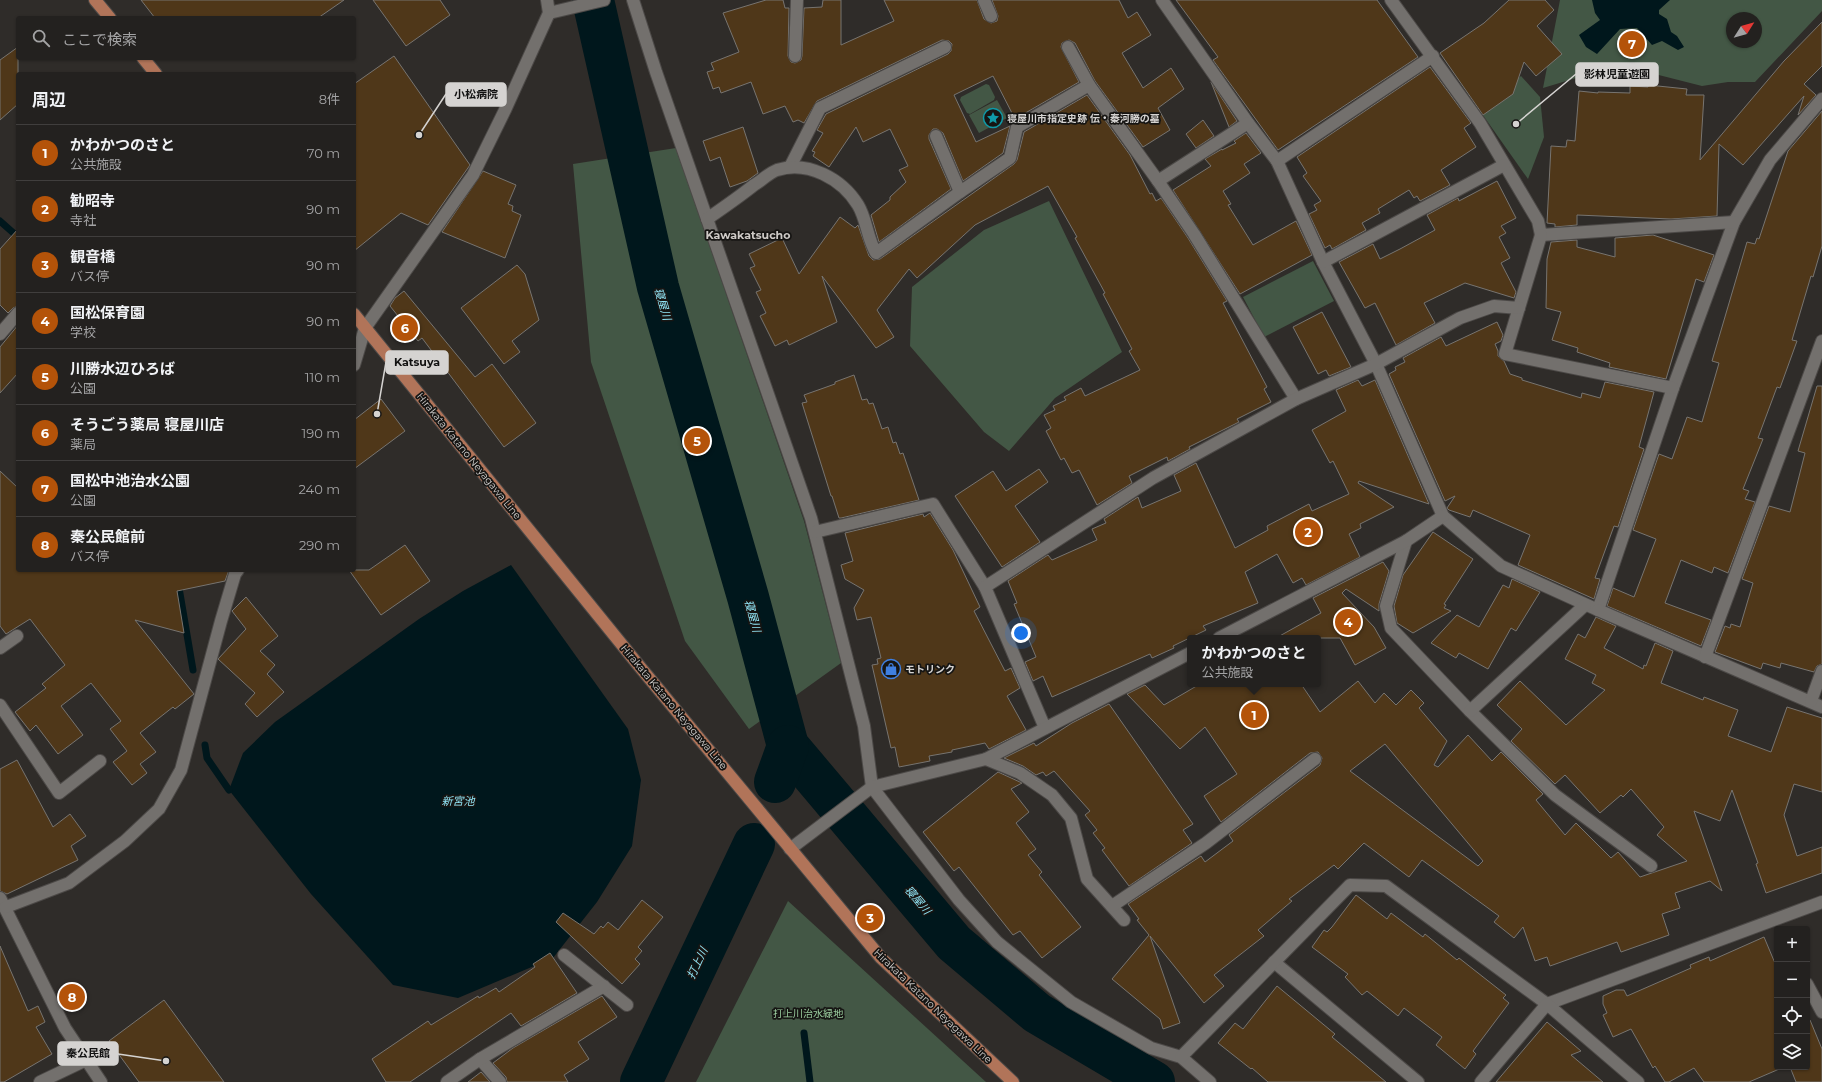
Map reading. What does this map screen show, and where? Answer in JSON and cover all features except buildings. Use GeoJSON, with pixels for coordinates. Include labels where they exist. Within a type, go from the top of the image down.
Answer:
{"type":"FeatureCollection","features":[{"type":"Feature","properties":{"kind":"main road"},"geometry":{"type":"LineString","coordinates":[[95,0],[108,16]]}},
{"type":"Feature","properties":{"kind":"main road"},"geometry":{"type":"LineString","coordinates":[[145,60],[154,72]]}},
{"type":"Feature","properties":{"kind":"main road","name":"Hirakata Katano Neyagawa Line"},"geometry":{"type":"LineString","coordinates":[[356,317],[790,849],[881,958],[1013,1082]]}},
{"type":"Feature","properties":{"kind":"street"},"geometry":{"type":"LineString","coordinates":[[356,358],[365,328],[473,176],[506,110],[549,13],[547,0]]}},
{"type":"Feature","properties":{"kind":"street"},"geometry":{"type":"LineString","coordinates":[[549,13],[604,0]]}},
{"type":"Feature","properties":{"kind":"street"},"geometry":{"type":"LineString","coordinates":[[634,0],[656,72],[811,518],[864,726],[872,787],[959,900],[997,942],[1071,1002],[1151,1048],[1181,1057],[1210,1082]]}},
{"type":"Feature","properties":{"kind":"street"},"geometry":{"type":"LineString","coordinates":[[795,56],[797,0]]}},
{"type":"Feature","properties":{"kind":"street"},"geometry":{"type":"LineString","coordinates":[[984,0],[991,16]]}},
{"type":"Feature","properties":{"kind":"street"},"geometry":{"type":"LineString","coordinates":[[1162,0],[1248,123],[1277,161],[1323,262],[1376,364],[1443,516],[1501,566],[1705,658],[1811,701],[1822,707]]}},
{"type":"Feature","properties":{"kind":"street"},"geometry":{"type":"LineString","coordinates":[[1391,0],[1480,123],[1538,220],[1541,235],[1505,354],[1673,388]]}},
{"type":"Feature","properties":{"kind":"street"},"geometry":{"type":"LineString","coordinates":[[790,167],[820,108],[945,47]]}},
{"type":"Feature","properties":{"kind":"street"},"geometry":{"type":"LineString","coordinates":[[1068,47],[1089,85],[1194,234],[1296,399]]}},
{"type":"Feature","properties":{"kind":"street"},"geometry":{"type":"LineString","coordinates":[[1277,161],[1433,56]]}},
{"type":"Feature","properties":{"kind":"street"},"geometry":{"type":"LineString","coordinates":[[707,219],[776,171],[790,167],[811,169],[830,177],[846,189],[858,206],[869,243],[876,253],[1010,158],[1017,127],[1089,85]]}},
{"type":"Feature","properties":{"kind":"street"},"geometry":{"type":"LineString","coordinates":[[1598,610],[1673,388],[1734,222],[1770,160],[1822,99]]}},
{"type":"Feature","properties":{"kind":"street"},"geometry":{"type":"LineString","coordinates":[[1158,181],[1248,123]]}},
{"type":"Feature","properties":{"kind":"street"},"geometry":{"type":"LineString","coordinates":[[936,136],[960,192]]}},
{"type":"Feature","properties":{"kind":"street"},"geometry":{"type":"LineString","coordinates":[[1323,262],[1504,165]]}},
{"type":"Feature","properties":{"kind":"street"},"geometry":{"type":"LineString","coordinates":[[1541,235],[1734,222]]}},
{"type":"Feature","properties":{"kind":"street"},"geometry":{"type":"LineString","coordinates":[[985,587],[1153,478],[1296,399],[1376,364],[1460,318],[1494,306],[1519,308]]}},
{"type":"Feature","properties":{"kind":"street"},"geometry":{"type":"LineString","coordinates":[[1,331],[16,315]]}},
{"type":"Feature","properties":{"kind":"street"},"geometry":{"type":"LineString","coordinates":[[1705,658],[1822,341]]}},
{"type":"Feature","properties":{"kind":"street"},"geometry":{"type":"LineString","coordinates":[[815,532],[932,504],[985,587],[1045,728]]}},
{"type":"Feature","properties":{"kind":"street"},"geometry":{"type":"LineString","coordinates":[[1226,635],[1406,541],[1443,516]]}},
{"type":"Feature","properties":{"kind":"street"},"geometry":{"type":"LineString","coordinates":[[1406,541],[1386,606],[1391,628],[1470,711],[1556,795],[1651,866]]}},
{"type":"Feature","properties":{"kind":"street"},"geometry":{"type":"LineString","coordinates":[[101,1082],[65,1028],[3,903],[69,883],[125,841],[159,809],[181,770],[221,621],[236,572]]}},
{"type":"Feature","properties":{"kind":"street"},"geometry":{"type":"LineString","coordinates":[[1470,711],[1585,605]]}},
{"type":"Feature","properties":{"kind":"street"},"geometry":{"type":"LineString","coordinates":[[0,648],[17,636]]}},
{"type":"Feature","properties":{"kind":"street"},"geometry":{"type":"LineString","coordinates":[[790,849],[872,787],[986,759],[1187,655]]}},
{"type":"Feature","properties":{"kind":"street"},"geometry":{"type":"LineString","coordinates":[[1811,701],[1822,672]]}},
{"type":"Feature","properties":{"kind":"street"},"geometry":{"type":"LineString","coordinates":[[0,705],[59,792],[100,761]]}},
{"type":"Feature","properties":{"kind":"street"},"geometry":{"type":"LineString","coordinates":[[986,759],[1020,772],[1052,795],[1071,818],[1087,879],[1124,920]]}},
{"type":"Feature","properties":{"kind":"street"},"geometry":{"type":"LineString","coordinates":[[1112,906],[1206,844],[1315,759]]}},
{"type":"Feature","properties":{"kind":"street"},"geometry":{"type":"LineString","coordinates":[[1181,1057],[1350,885],[1386,886],[1547,1004],[1638,1082]]}},
{"type":"Feature","properties":{"kind":"street"},"geometry":{"type":"LineString","coordinates":[[1481,1082],[1547,1004],[1775,925],[1822,902]]}},
{"type":"Feature","properties":{"kind":"street"},"geometry":{"type":"LineString","coordinates":[[564,955],[627,1005]]}},
{"type":"Feature","properties":{"kind":"street"},"geometry":{"type":"LineString","coordinates":[[1274,962],[1418,1082]]}},
{"type":"Feature","properties":{"kind":"street"},"geometry":{"type":"LineString","coordinates":[[447,1082],[480,1059],[604,986]]}},
{"type":"Feature","properties":{"kind":"street"},"geometry":{"type":"LineString","coordinates":[[1810,990],[1822,1012]]}},
{"type":"Feature","properties":{"kind":"street"},"geometry":{"type":"LineString","coordinates":[[480,1059],[500,1082]]}},
{"type":"Feature","properties":{"kind":"street"},"geometry":{"type":"LineString","coordinates":[[40,1082],[86,1060]]}},
{"type":"Feature","properties":{"kind":"green space"},"geometry":{"type":"Polygon","coordinates":[[[1560,0],[1822,0],[1822,11],[1755,82],[1728,82],[1702,86],[1639,70],[1596,72],[1543,88],[1560,0]]]}},
{"type":"Feature","properties":{"kind":"green space"},"geometry":{"type":"Polygon","coordinates":[[[1521,76],[1540,97],[1544,137],[1528,179],[1480,111],[1521,76]]]}},
{"type":"Feature","properties":{"kind":"green space"},"geometry":{"type":"Polygon","coordinates":[[[986,84],[989,85],[995,97],[994,100],[970,114],[967,113],[960,100],[961,97],[986,84]]]}},
{"type":"Feature","properties":{"kind":"green space"},"geometry":{"type":"Polygon","coordinates":[[[997,100],[1007,118],[979,133],[969,115],[997,100]]]}},
{"type":"Feature","properties":{"kind":"green space"},"geometry":{"type":"Polygon","coordinates":[[[676,148],[804,521],[841,663],[749,729],[685,641],[591,362],[573,164],[676,148]]]}},
{"type":"Feature","properties":{"kind":"green space"},"geometry":{"type":"Polygon","coordinates":[[[1049,201],[1122,352],[1055,398],[1009,451],[984,432],[910,346],[912,287],[984,230],[1049,201]]]}},
{"type":"Feature","properties":{"kind":"green space"},"geometry":{"type":"Polygon","coordinates":[[[1313,261],[1334,301],[1264,337],[1243,297],[1313,261]]]}},
{"type":"Feature","properties":{"kind":"green space","name":"打上川治水緑地"},"geometry":{"type":"Polygon","coordinates":[[[788,901],[986,1082],[696,1082],[788,901]]]}},
{"type":"Feature","properties":{"kind":"water"},"geometry":{"type":"Polygon","coordinates":[[[1592,0],[1670,0],[1659,10],[1659,14],[1667,19],[1671,32],[1677,36],[1684,47],[1678,50],[1662,41],[1652,45],[1637,28],[1620,29],[1597,54],[1586,47],[1579,35],[1600,20],[1595,13],[1592,0]]]}},
{"type":"Feature","properties":{"kind":"water","name":"新宮池"},"geometry":{"type":"Polygon","coordinates":[[[511,565],[628,729],[641,780],[632,846],[597,902],[553,958],[458,998],[393,985],[311,894],[229,790],[243,753],[275,722],[419,619],[463,591],[511,565]]]}},
{"type":"Feature","properties":{"kind":"waterway","name":"寝屋川"},"geometry":{"type":"LineString","coordinates":[[593,0],[658,287],[748,597],[788,746],[954,943],[1037,1013],[1154,1082]]}},
{"type":"Feature","properties":{"kind":"waterway"},"geometry":{"type":"LineString","coordinates":[[0,221],[16,235]]}},
{"type":"Feature","properties":{"kind":"waterway"},"geometry":{"type":"LineString","coordinates":[[176,572],[193,670]]}},
{"type":"Feature","properties":{"kind":"waterway"},"geometry":{"type":"LineString","coordinates":[[205,745],[207,758],[229,790]]}},
{"type":"Feature","properties":{"kind":"waterway","name":"打上川"},"geometry":{"type":"LineString","coordinates":[[775,782],[788,746]]}},
{"type":"Feature","properties":{"kind":"waterway","name":"打上川"},"geometry":{"type":"LineString","coordinates":[[641,1082],[754,844]]}},
{"type":"Feature","properties":{"kind":"waterway"},"geometry":{"type":"LineString","coordinates":[[804,1033],[810,1082]]}},
{"type":"Feature","properties":{"kind":"place","name":"国松中池治水公園"},"geometry":{"type":"Point","coordinates":[1632,44]}},
{"type":"Feature","properties":{"kind":"place","name":"寝屋川市指定史跡 伝・秦河勝の墓"},"geometry":{"type":"Point","coordinates":[993,118]}},
{"type":"Feature","properties":{"kind":"place","name":"影林児童遊園"},"geometry":{"type":"Point","coordinates":[1516,124]}},
{"type":"Feature","properties":{"kind":"place","name":"小松病院"},"geometry":{"type":"Point","coordinates":[419,135]}},
{"type":"Feature","properties":{"kind":"place","name":"そうごう薬局 寝屋川店"},"geometry":{"type":"Point","coordinates":[405,328]}},
{"type":"Feature","properties":{"kind":"place","name":"Katsuya"},"geometry":{"type":"Point","coordinates":[377,414]}},
{"type":"Feature","properties":{"kind":"place","name":"川勝水辺ひろば"},"geometry":{"type":"Point","coordinates":[697,441]}},
{"type":"Feature","properties":{"kind":"place","name":"勧昭寺"},"geometry":{"type":"Point","coordinates":[1308,532]}},
{"type":"Feature","properties":{"kind":"place","name":"国松保育園"},"geometry":{"type":"Point","coordinates":[1348,622]}},
{"type":"Feature","properties":{"kind":"place","name":"モトリンク"},"geometry":{"type":"Point","coordinates":[891,669]}},
{"type":"Feature","properties":{"kind":"place","name":"かわかつのさと"},"geometry":{"type":"Point","coordinates":[1254,715]}},
{"type":"Feature","properties":{"kind":"place","name":"観音橋"},"geometry":{"type":"Point","coordinates":[870,918]}},
{"type":"Feature","properties":{"kind":"place","name":"秦公民館前"},"geometry":{"type":"Point","coordinates":[72,997]}},
{"type":"Feature","properties":{"kind":"place","name":"秦公民館"},"geometry":{"type":"Point","coordinates":[166,1061]}},
{"type":"Feature","properties":{"kind":"district","name":"Kawakatsucho"},"geometry":{"type":"Point","coordinates":[748,235]}}]}
